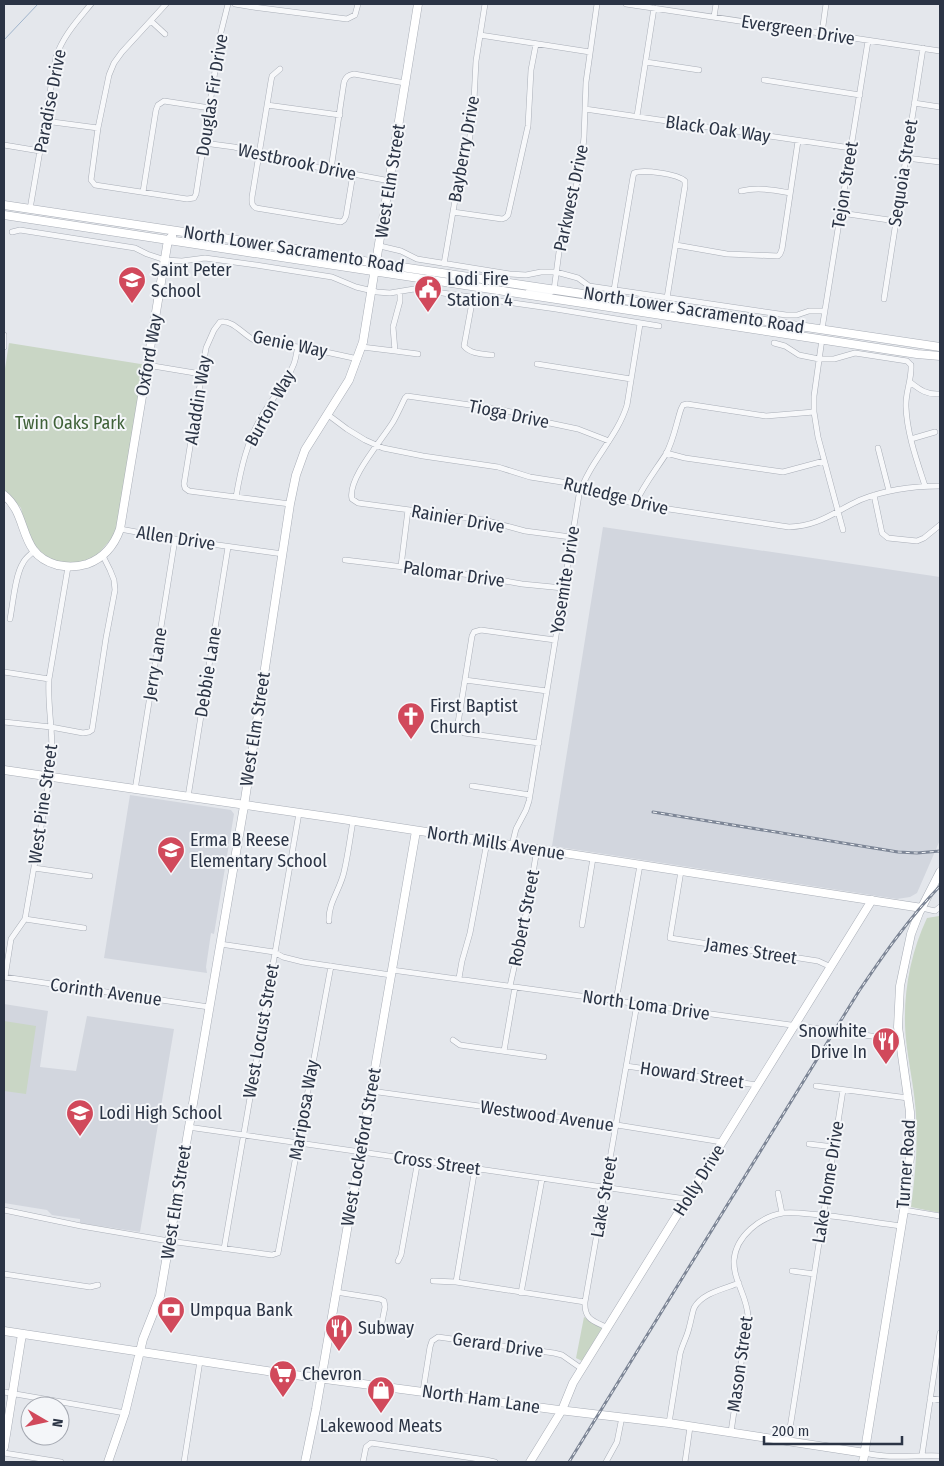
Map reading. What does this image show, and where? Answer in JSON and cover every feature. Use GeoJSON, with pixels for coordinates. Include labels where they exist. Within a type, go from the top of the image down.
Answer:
{"type":"FeatureCollection","features":[{"type":"Feature","properties":{"kind":"street","name":"Paradise Drive"},"geometry":{"type":"LineString","coordinates":[[30,209],[56,57],[60,45],[74,23],[91,4]]}},
{"type":"Feature","properties":{"kind":"street"},"geometry":{"type":"LineString","coordinates":[[166,4],[114,63],[106,87],[90,176],[91,180],[94,184],[143,192],[158,105],[164,101],[210,108]]}},
{"type":"Feature","properties":{"kind":"street","name":"Douglas Fir Drive"},"geometry":{"type":"LineString","coordinates":[[143,192],[192,199],[196,194],[221,32],[228,4]]}},
{"type":"Feature","properties":{"kind":"street"},"geometry":{"type":"LineString","coordinates":[[236,4],[347,19],[355,15],[358,4]]}},
{"type":"Feature","properties":{"kind":"street","name":"West Elm Street"},"geometry":{"type":"LineString","coordinates":[[108,1462],[126,1413],[144,1338],[160,1296],[244,806],[296,475],[305,450],[349,380],[362,347],[376,271],[418,4]]}},
{"type":"Feature","properties":{"kind":"street","name":"Bayberry Drive"},"geometry":{"type":"LineString","coordinates":[[444,264],[460,171],[473,119],[476,61],[485,4]]}},
{"type":"Feature","properties":{"kind":"street","name":"Parkwest Drive"},"geometry":{"type":"LineString","coordinates":[[554,290],[567,218],[581,167],[590,52],[598,4]]}},
{"type":"Feature","properties":{"kind":"street","name":"Evergreen Drive"},"geometry":{"type":"LineString","coordinates":[[626,4],[940,51]]}},
{"type":"Feature","properties":{"kind":"street"},"geometry":{"type":"LineString","coordinates":[[714,17],[716,4]]}},
{"type":"Feature","properties":{"kind":"street"},"geometry":{"type":"LineString","coordinates":[[822,33],[826,4]]}},
{"type":"Feature","properties":{"kind":"street"},"geometry":{"type":"LineString","coordinates":[[637,116],[654,8]]}},
{"type":"Feature","properties":{"kind":"street"},"geometry":{"type":"LineString","coordinates":[[151,20],[165,34]]}},
{"type":"Feature","properties":{"kind":"street"},"geometry":{"type":"LineString","coordinates":[[480,35],[590,52]]}},
{"type":"Feature","properties":{"kind":"street","name":"Tejon Street"},"geometry":{"type":"LineString","coordinates":[[822,329],[868,41]]}},
{"type":"Feature","properties":{"kind":"street"},"geometry":{"type":"LineString","coordinates":[[453,212],[502,219],[508,215],[528,126],[531,70],[536,44]]}},
{"type":"Feature","properties":{"kind":"street","name":"Sequoia Street"},"geometry":{"type":"LineString","coordinates":[[884,299],[923,48]]}},
{"type":"Feature","properties":{"kind":"street"},"geometry":{"type":"LineString","coordinates":[[646,62],[699,70]]}},
{"type":"Feature","properties":{"kind":"street"},"geometry":{"type":"LineString","coordinates":[[280,69],[272,76],[252,197],[253,206],[341,222],[344,220],[347,212],[353,174]]}},
{"type":"Feature","properties":{"kind":"street"},"geometry":{"type":"LineString","coordinates":[[331,169],[346,77],[354,74],[405,83]]}},
{"type":"Feature","properties":{"kind":"street"},"geometry":{"type":"LineString","coordinates":[[764,80],[860,95]]}},
{"type":"Feature","properties":{"kind":"street"},"geometry":{"type":"LineString","coordinates":[[914,103],[940,107]]}},
{"type":"Feature","properties":{"kind":"street"},"geometry":{"type":"LineString","coordinates":[[267,105],[340,115]]}},
{"type":"Feature","properties":{"kind":"street","name":"Black Oak Way"},"geometry":{"type":"LineString","coordinates":[[585,109],[851,148]]}},
{"type":"Feature","properties":{"kind":"street"},"geometry":{"type":"LineString","coordinates":[[46,121],[98,128]]}},
{"type":"Feature","properties":{"kind":"street"},"geometry":{"type":"LineString","coordinates":[[676,245],[727,254],[778,256],[782,249],[798,141]]}},
{"type":"Feature","properties":{"kind":"street","name":"Westbrook Drive"},"geometry":{"type":"LineString","coordinates":[[204,143],[390,181]]}},
{"type":"Feature","properties":{"kind":"street"},"geometry":{"type":"LineString","coordinates":[[4,145],[40,151]]}},
{"type":"Feature","properties":{"kind":"street"},"geometry":{"type":"LineString","coordinates":[[906,158],[940,162]]}},
{"type":"Feature","properties":{"kind":"street"},"geometry":{"type":"LineString","coordinates":[[614,290],[633,177],[639,171],[646,171],[678,177],[684,181],[685,186],[667,298]]}},
{"type":"Feature","properties":{"kind":"street"},"geometry":{"type":"LineString","coordinates":[[741,191],[751,188],[762,188],[790,193]]}},
{"type":"Feature","properties":{"kind":"street","name":"North Lower Sacramento Road"},"geometry":{"type":"LineString","coordinates":[[4,205],[554,290],[940,347]]}},
{"type":"Feature","properties":{"kind":"street"},"geometry":{"type":"LineString","coordinates":[[7,216],[25,215],[30,209]]}},
{"type":"Feature","properties":{"kind":"street"},"geometry":{"type":"LineString","coordinates":[[841,213],[896,221]]}},
{"type":"Feature","properties":{"kind":"street","name":"North Lower Sacramento Road"},"geometry":{"type":"LineString","coordinates":[[7,216],[916,354],[940,356]]}},
{"type":"Feature","properties":{"kind":"street"},"geometry":{"type":"LineString","coordinates":[[12,232],[20,230],[135,248],[165,260],[182,261],[205,258],[332,277],[356,287],[372,291],[390,293],[414,289],[659,326]]}},
{"type":"Feature","properties":{"kind":"street"},"geometry":{"type":"LineString","coordinates":[[168,240],[173,235],[205,238],[216,237]]}},
{"type":"Feature","properties":{"kind":"street","name":"Oxford Way"},"geometry":{"type":"LineString","coordinates":[[120,529],[168,240]]}},
{"type":"Feature","properties":{"kind":"street"},"geometry":{"type":"LineString","coordinates":[[380,246],[401,251],[417,260],[518,275],[556,272],[578,278],[589,286],[667,298],[786,315],[796,315],[809,311],[825,312]]}},
{"type":"Feature","properties":{"kind":"street"},"geometry":{"type":"LineString","coordinates":[[511,293],[550,293],[554,290]]}},
{"type":"Feature","properties":{"kind":"street"},"geometry":{"type":"LineString","coordinates":[[395,351],[393,327],[400,300],[400,292]]}},
{"type":"Feature","properties":{"kind":"street"},"geometry":{"type":"LineString","coordinates":[[473,297],[464,346],[470,351],[492,355]]}},
{"type":"Feature","properties":{"kind":"street","name":"Genie Way"},"geometry":{"type":"LineString","coordinates":[[226,321],[253,340],[336,353],[358,359]]}},
{"type":"Feature","properties":{"kind":"street","name":"Aladdin Way"},"geometry":{"type":"LineString","coordinates":[[226,321],[220,322],[207,343],[184,486],[189,491],[236,497]]}},
{"type":"Feature","properties":{"kind":"street","name":"Yosemite Drive"},"geometry":{"type":"LineString","coordinates":[[512,846],[516,829],[526,810],[530,795],[578,499],[586,476],[623,418],[627,406],[640,324]]}},
{"type":"Feature","properties":{"kind":"street"},"geometry":{"type":"LineString","coordinates":[[780,333],[787,330],[819,333],[822,329]]}},
{"type":"Feature","properties":{"kind":"street"},"geometry":{"type":"LineString","coordinates":[[4,335],[4,347]]}},
{"type":"Feature","properties":{"kind":"street"},"geometry":{"type":"LineString","coordinates":[[843,530],[818,437],[814,412],[818,359],[824,336],[864,339],[870,337]]}},
{"type":"Feature","properties":{"kind":"street"},"geometry":{"type":"LineString","coordinates":[[774,343],[785,346],[799,355],[818,359],[834,359],[855,353],[907,361],[912,366]]}},
{"type":"Feature","properties":{"kind":"street","name":"Burton Way"},"geometry":{"type":"LineString","coordinates":[[236,497],[242,464],[251,438],[268,405],[290,374],[298,347]]}},
{"type":"Feature","properties":{"kind":"street"},"geometry":{"type":"LineString","coordinates":[[362,347],[418,354]]}},
{"type":"Feature","properties":{"kind":"street"},"geometry":{"type":"LineString","coordinates":[[916,354],[905,406],[911,438],[925,486]]}},
{"type":"Feature","properties":{"kind":"street"},"geometry":{"type":"LineString","coordinates":[[537,364],[631,379]]}},
{"type":"Feature","properties":{"kind":"street"},"geometry":{"type":"LineString","coordinates":[[146,365],[201,374]]}},
{"type":"Feature","properties":{"kind":"street"},"geometry":{"type":"LineString","coordinates":[[910,382],[923,392],[940,394]]}},
{"type":"Feature","properties":{"kind":"street","name":"Tioga Drive"},"geometry":{"type":"LineString","coordinates":[[376,446],[405,398],[411,395],[505,411],[540,421],[578,428],[609,441]]}},
{"type":"Feature","properties":{"kind":"street"},"geometry":{"type":"LineString","coordinates":[[635,504],[666,453],[674,435],[683,405],[687,404],[766,416],[814,412]]}},
{"type":"Feature","properties":{"kind":"street","name":"Rutledge Drive"},"geometry":{"type":"LineString","coordinates":[[327,414],[347,429],[376,446],[394,451],[498,467],[530,477],[568,483],[635,504],[788,527],[810,525],[874,495],[925,486],[940,486]]}},
{"type":"Feature","properties":{"kind":"street"},"geometry":{"type":"LineString","coordinates":[[911,438],[935,432]]}},
{"type":"Feature","properties":{"kind":"street","name":"Rainier Drive"},"geometry":{"type":"LineString","coordinates":[[376,446],[357,475],[351,494],[352,499],[358,503],[484,520],[525,531],[572,537]]}},
{"type":"Feature","properties":{"kind":"street"},"geometry":{"type":"LineString","coordinates":[[878,448],[889,491]]}},
{"type":"Feature","properties":{"kind":"street"},"geometry":{"type":"LineString","coordinates":[[666,453],[685,458],[782,472],[824,461]]}},
{"type":"Feature","properties":{"kind":"street"},"geometry":{"type":"LineString","coordinates":[[4,495],[14,505],[24,532],[34,551],[43,558],[53,564],[68,566],[82,565],[103,556],[114,580],[93,726],[90,731],[84,733],[4,722]]}},
{"type":"Feature","properties":{"kind":"street"},"geometry":{"type":"LineString","coordinates":[[874,495],[882,533],[888,538],[917,541],[938,527],[940,535]]}},
{"type":"Feature","properties":{"kind":"street"},"geometry":{"type":"LineString","coordinates":[[236,497],[290,504]]}},
{"type":"Feature","properties":{"kind":"street"},"geometry":{"type":"LineString","coordinates":[[400,566],[408,510]]}},
{"type":"Feature","properties":{"kind":"street","name":"Allen Drive"},"geometry":{"type":"LineString","coordinates":[[103,556],[115,541],[120,529],[175,539],[283,554]]}},
{"type":"Feature","properties":{"kind":"street","name":"Jerry Lane"},"geometry":{"type":"LineString","coordinates":[[136,790],[175,539]]}},
{"type":"Feature","properties":{"kind":"street","name":"Debbie Lane"},"geometry":{"type":"LineString","coordinates":[[188,797],[228,547]]}},
{"type":"Feature","properties":{"kind":"street"},"geometry":{"type":"LineString","coordinates":[[10,619],[21,565],[34,551]]}},
{"type":"Feature","properties":{"kind":"street","name":"Palomar Drive"},"geometry":{"type":"LineString","coordinates":[[345,560],[471,574],[522,584],[563,588]]}},
{"type":"Feature","properties":{"kind":"street","name":"West Pine Street"},"geometry":{"type":"LineString","coordinates":[[4,977],[12,939],[26,919],[50,777],[52,756],[49,679],[68,566]]}},
{"type":"Feature","properties":{"kind":"street"},"geometry":{"type":"LineString","coordinates":[[538,743],[460,731],[458,726],[472,636],[474,632],[479,630],[555,640]]}},
{"type":"Feature","properties":{"kind":"street"},"geometry":{"type":"LineString","coordinates":[[4,672],[49,679]]}},
{"type":"Feature","properties":{"kind":"street"},"geometry":{"type":"LineString","coordinates":[[465,680],[547,692]]}},
{"type":"Feature","properties":{"kind":"street","name":"North Mills Avenue"},"geometry":{"type":"LineString","coordinates":[[4,770],[416,830],[935,911],[940,907]]}},
{"type":"Feature","properties":{"kind":"street"},"geometry":{"type":"LineString","coordinates":[[472,786],[530,795]]}},
{"type":"Feature","properties":{"kind":"street","name":"West Locust Street"},"geometry":{"type":"LineString","coordinates":[[224,1249],[299,813]]}},
{"type":"Feature","properties":{"kind":"street"},"geometry":{"type":"LineString","coordinates":[[329,921],[331,904],[340,886],[344,872],[353,821]]}},
{"type":"Feature","properties":{"kind":"street","name":"West Lockeford Street"},"geometry":{"type":"LineString","coordinates":[[305,1462],[322,1378],[416,830]]}},
{"type":"Feature","properties":{"kind":"street"},"geometry":{"type":"LineString","coordinates":[[458,978],[470,933],[487,842]]}},
{"type":"Feature","properties":{"kind":"street","name":"Robert Street"},"geometry":{"type":"LineString","coordinates":[[504,1051],[512,987],[537,849]]}},
{"type":"Feature","properties":{"kind":"street"},"geometry":{"type":"LineString","coordinates":[[582,925],[594,858]]}},
{"type":"Feature","properties":{"kind":"street"},"geometry":{"type":"LineString","coordinates":[[616,1001],[640,865]]}},
{"type":"Feature","properties":{"kind":"street"},"geometry":{"type":"LineString","coordinates":[[34,868],[90,876]]}},
{"type":"Feature","properties":{"kind":"street","name":"James Street"},"geometry":{"type":"LineString","coordinates":[[681,871],[670,938],[818,960],[831,967]]}},
{"type":"Feature","properties":{"kind":"street","name":"Turner Road"},"geometry":{"type":"LineString","coordinates":[[863,1462],[904,1210],[911,1147],[908,1098],[898,1010],[901,978],[911,934],[940,872]]}},
{"type":"Feature","properties":{"kind":"street","name":"Holly Drive"},"geometry":{"type":"LineString","coordinates":[[530,1462],[562,1410],[573,1383],[872,900]]}},
{"type":"Feature","properties":{"kind":"street"},"geometry":{"type":"LineString","coordinates":[[26,919],[84,928]]}},
{"type":"Feature","properties":{"kind":"street","name":"North Loma Drive"},"geometry":{"type":"LineString","coordinates":[[220,944],[274,952],[294,960],[331,966],[458,978],[900,1040]]}},
{"type":"Feature","properties":{"kind":"street","name":"Mariposa Way"},"geometry":{"type":"LineString","coordinates":[[224,1249],[272,1255],[278,1253],[331,966]]}},
{"type":"Feature","properties":{"kind":"street","name":"Corinth Avenue"},"geometry":{"type":"LineString","coordinates":[[4,977],[209,1007]]}},
{"type":"Feature","properties":{"kind":"street","name":"Lake Street"},"geometry":{"type":"LineString","coordinates":[[585,1302],[637,1004]]}},
{"type":"Feature","properties":{"kind":"street"},"geometry":{"type":"LineString","coordinates":[[453,1040],[460,1045],[544,1057]]}},
{"type":"Feature","properties":{"kind":"street","name":"Howard Street"},"geometry":{"type":"LineString","coordinates":[[626,1066],[757,1085]]}},
{"type":"Feature","properties":{"kind":"street"},"geometry":{"type":"LineString","coordinates":[[816,1086],[908,1098]]}},
{"type":"Feature","properties":{"kind":"street","name":"Lake Home Drive"},"geometry":{"type":"LineString","coordinates":[[788,1441],[843,1090]]}},
{"type":"Feature","properties":{"kind":"street","name":"Westwood Avenue"},"geometry":{"type":"LineString","coordinates":[[371,1091],[617,1125],[722,1142]]}},
{"type":"Feature","properties":{"kind":"street","name":"Cross Street"},"geometry":{"type":"LineString","coordinates":[[188,1128],[686,1199]]}},
{"type":"Feature","properties":{"kind":"street"},"geometry":{"type":"LineString","coordinates":[[809,1144],[834,1147]]}},
{"type":"Feature","properties":{"kind":"street"},"geometry":{"type":"LineString","coordinates":[[398,1261],[401,1255],[418,1160]]}},
{"type":"Feature","properties":{"kind":"street"},"geometry":{"type":"LineString","coordinates":[[456,1282],[475,1168]]}},
{"type":"Feature","properties":{"kind":"street"},"geometry":{"type":"LineString","coordinates":[[521,1292],[542,1178]]}},
{"type":"Feature","properties":{"kind":"street"},"geometry":{"type":"LineString","coordinates":[[778,1193],[782,1213]]}},
{"type":"Feature","properties":{"kind":"street"},"geometry":{"type":"LineString","coordinates":[[4,1210],[81,1226],[224,1249]]}},
{"type":"Feature","properties":{"kind":"street"},"geometry":{"type":"LineString","coordinates":[[904,1210],[940,1216]]}},
{"type":"Feature","properties":{"kind":"street","name":"Mason Street"},"geometry":{"type":"LineString","coordinates":[[731,1432],[748,1316],[748,1309],[735,1273],[734,1262],[739,1244],[747,1233],[759,1223],[773,1216],[789,1212],[901,1226]]}},
{"type":"Feature","properties":{"kind":"street"},"geometry":{"type":"LineString","coordinates":[[792,1271],[814,1274]]}},
{"type":"Feature","properties":{"kind":"street"},"geometry":{"type":"LineString","coordinates":[[4,1274],[90,1287],[98,1285]]}},
{"type":"Feature","properties":{"kind":"street"},"geometry":{"type":"LineString","coordinates":[[433,1281],[456,1282],[585,1302],[585,1312],[588,1317],[608,1328]]}},
{"type":"Feature","properties":{"kind":"street"},"geometry":{"type":"LineString","coordinates":[[669,1423],[680,1354],[689,1329],[693,1310],[706,1296],[739,1283]]}},
{"type":"Feature","properties":{"kind":"street"},"geometry":{"type":"LineString","coordinates":[[336,1292],[384,1301],[385,1307],[381,1327]]}},
{"type":"Feature","properties":{"kind":"street","name":"North Ham Lane"},"geometry":{"type":"LineString","coordinates":[[4,1331],[322,1378],[669,1423],[864,1453],[899,1457],[940,1456]]}},
{"type":"Feature","properties":{"kind":"street"},"geometry":{"type":"LineString","coordinates":[[922,1455],[940,1333]]}},
{"type":"Feature","properties":{"kind":"street"},"geometry":{"type":"LineString","coordinates":[[4,1446],[22,1334]]}},
{"type":"Feature","properties":{"kind":"street","name":"Gerard Drive"},"geometry":{"type":"LineString","coordinates":[[423,1391],[430,1347],[432,1341],[438,1337],[554,1353],[568,1359],[582,1369]]}},
{"type":"Feature","properties":{"kind":"street"},"geometry":{"type":"LineString","coordinates":[[184,1462],[200,1361]]}},
{"type":"Feature","properties":{"kind":"street"},"geometry":{"type":"LineString","coordinates":[[4,1392],[126,1413]]}},
{"type":"Feature","properties":{"kind":"street"},"geometry":{"type":"LineString","coordinates":[[930,1398],[940,1400]]}},
{"type":"Feature","properties":{"kind":"street"},"geometry":{"type":"LineString","coordinates":[[606,1462],[617,1442],[622,1417]]}},
{"type":"Feature","properties":{"kind":"street"},"geometry":{"type":"LineString","coordinates":[[685,1462],[690,1427]]}},
{"type":"Feature","properties":{"kind":"street"},"geometry":{"type":"LineString","coordinates":[[363,1462],[366,1447],[371,1443],[495,1462]]}},
{"type":"Feature","properties":{"kind":"street"},"geometry":{"type":"LineString","coordinates":[[4,1453],[61,1462]]}},
{"type":"Feature","properties":{"kind":"shaded area"},"geometry":{"type":"Polygon","coordinates":[[[603,527],[940,577],[940,840],[917,893],[910,897],[897,899],[552,846],[603,527]]]}},
{"type":"Feature","properties":{"kind":"shaded area","name":"Erma B Reese Elementary School"},"geometry":{"type":"Polygon","coordinates":[[[130,795],[231,810],[234,814],[214,934],[211,933],[206,967],[207,973],[104,958],[130,795]]]}},
{"type":"Feature","properties":{"kind":"shaded area","name":"Lodi High School"},"geometry":{"type":"Polygon","coordinates":[[[4,1004],[48,1011],[40,1067],[76,1071],[87,1016],[174,1029],[140,1232],[80,1223],[80,1219],[52,1215],[47,1210],[4,1203],[4,1004]]]}},
{"type":"Feature","properties":{"kind":"green space","name":"Twin Oaks Park"},"geometry":{"type":"Polygon","coordinates":[[[9,343],[147,365],[120,529],[90,563],[50,562],[28,541],[21,508],[4,491],[4,375],[9,343]]]}},
{"type":"Feature","properties":{"kind":"green space"},"geometry":{"type":"Polygon","coordinates":[[[940,915],[940,1213],[911,1207],[916,1162],[917,1128],[915,1099],[905,1032],[905,1015],[911,965],[920,933],[927,918],[940,915]]]}},
{"type":"Feature","properties":{"kind":"green space"},"geometry":{"type":"Polygon","coordinates":[[[4,1021],[36,1026],[26,1094],[4,1091],[4,1021]]]}},
{"type":"Feature","properties":{"kind":"green space"},"geometry":{"type":"Polygon","coordinates":[[[584,1317],[602,1328],[582,1361],[576,1358],[584,1317]]]}},
{"type":"Feature","properties":{"kind":"waterway"},"geometry":{"type":"LineString","coordinates":[[4,40],[38,4]]}},
{"type":"Feature","properties":{"kind":"railway"},"geometry":{"type":"LineString","coordinates":[[653,812],[898,852],[940,851]]}},
{"type":"Feature","properties":{"kind":"railway"},"geometry":{"type":"LineString","coordinates":[[569,1462],[859,991],[907,924],[940,886]]}},
{"type":"Feature","properties":{"kind":"place","name":"Saint Peter School"},"geometry":{"type":"Point","coordinates":[132,304]}},
{"type":"Feature","properties":{"kind":"place","name":"Lodi Fire Station 4"},"geometry":{"type":"Point","coordinates":[428,313]}},
{"type":"Feature","properties":{"kind":"place","name":"First Baptist Church"},"geometry":{"type":"Point","coordinates":[411,740]}},
{"type":"Feature","properties":{"kind":"place","name":"Erma B Reese Elementary School"},"geometry":{"type":"Point","coordinates":[171,874]}},
{"type":"Feature","properties":{"kind":"place","name":"Snowhite Drive In"},"geometry":{"type":"Point","coordinates":[886,1065]}},
{"type":"Feature","properties":{"kind":"place","name":"Lodi High School"},"geometry":{"type":"Point","coordinates":[80,1137]}},
{"type":"Feature","properties":{"kind":"place","name":"Umpqua Bank"},"geometry":{"type":"Point","coordinates":[171,1334]}},
{"type":"Feature","properties":{"kind":"place","name":"Subway"},"geometry":{"type":"Point","coordinates":[339,1352]}},
{"type":"Feature","properties":{"kind":"place","name":"Chevron"},"geometry":{"type":"Point","coordinates":[283,1398]}},
{"type":"Feature","properties":{"kind":"place","name":"Lakewood Meats"},"geometry":{"type":"Point","coordinates":[381,1414]}}]}
